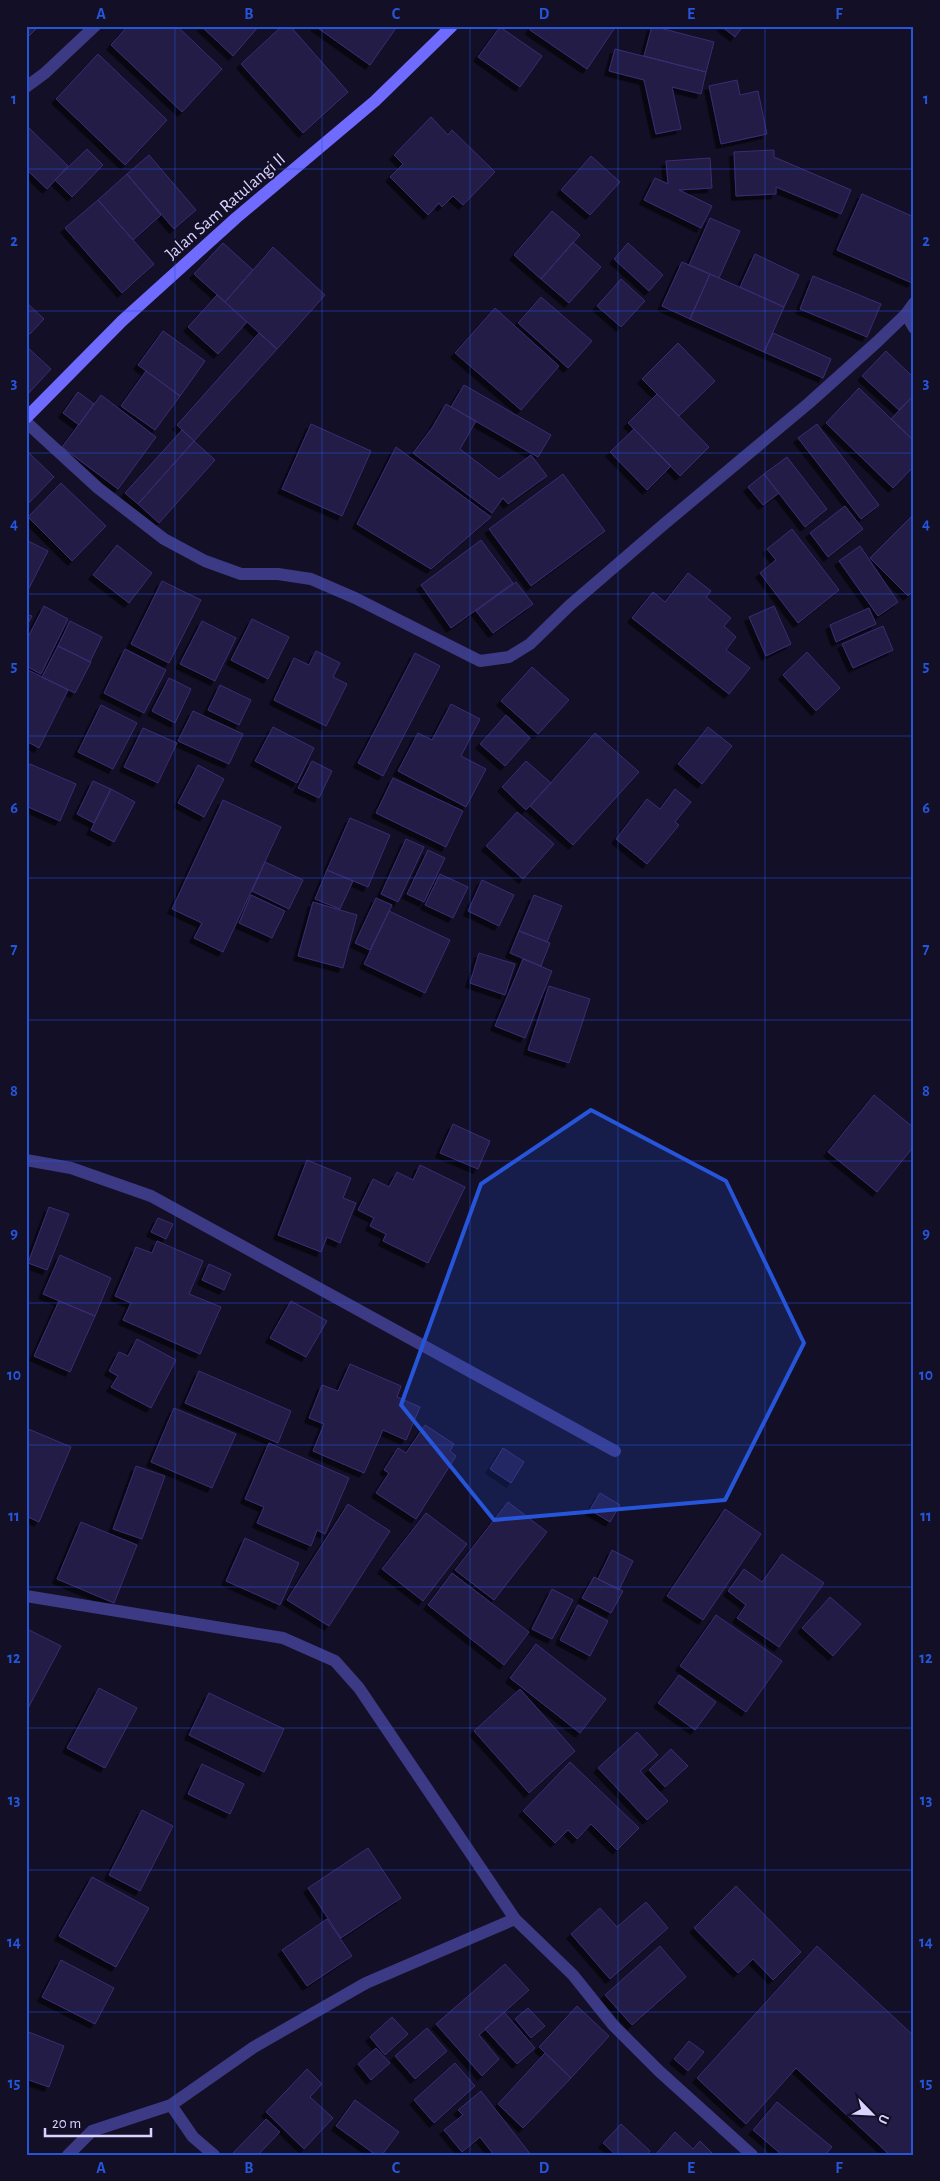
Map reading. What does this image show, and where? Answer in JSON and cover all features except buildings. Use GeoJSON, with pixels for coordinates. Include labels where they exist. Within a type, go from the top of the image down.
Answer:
{"type":"FeatureCollection","features":[{"type":"Feature","properties":{"kind":"street"},"geometry":{"type":"LineString","coordinates":[[26,87],[95,26]]}},
{"type":"Feature","properties":{"kind":"street","name":"Jalan Sam Ratulangi II"},"geometry":{"type":"LineString","coordinates":[[26,420],[122,321],[236,218],[375,101],[452,26]]}},
{"type":"Feature","properties":{"kind":"street"},"geometry":{"type":"LineString","coordinates":[[26,420],[98,488],[164,539],[205,561],[241,574],[278,574],[311,579],[355,598],[480,661],[509,657],[530,644],[569,606],[809,403],[906,314],[914,303]]}},
{"type":"Feature","properties":{"kind":"street"},"geometry":{"type":"LineString","coordinates":[[906,314],[914,328]]}},
{"type":"Feature","properties":{"kind":"street"},"geometry":{"type":"LineString","coordinates":[[26,1160],[71,1168],[150,1196],[615,1451]]}},
{"type":"Feature","properties":{"kind":"street"},"geometry":{"type":"LineString","coordinates":[[26,1596],[283,1638],[336,1661],[359,1688],[515,1919],[573,1975],[613,2024],[659,2072],[752,2155]]}},
{"type":"Feature","properties":{"kind":"street"},"geometry":{"type":"LineString","coordinates":[[68,2155],[92,2131],[171,2105],[254,2047],[366,1983],[515,1919]]}},
{"type":"Feature","properties":{"kind":"street"},"geometry":{"type":"LineString","coordinates":[[171,2105],[192,2137],[214,2155]]}},
{"type":"Feature","properties":{"kind":"highlighted area"},"geometry":{"type":"Polygon","coordinates":[[[591,1110],[726,1181],[804,1343],[725,1500],[494,1520],[401,1405],[481,1184],[591,1110]]]}}]}
